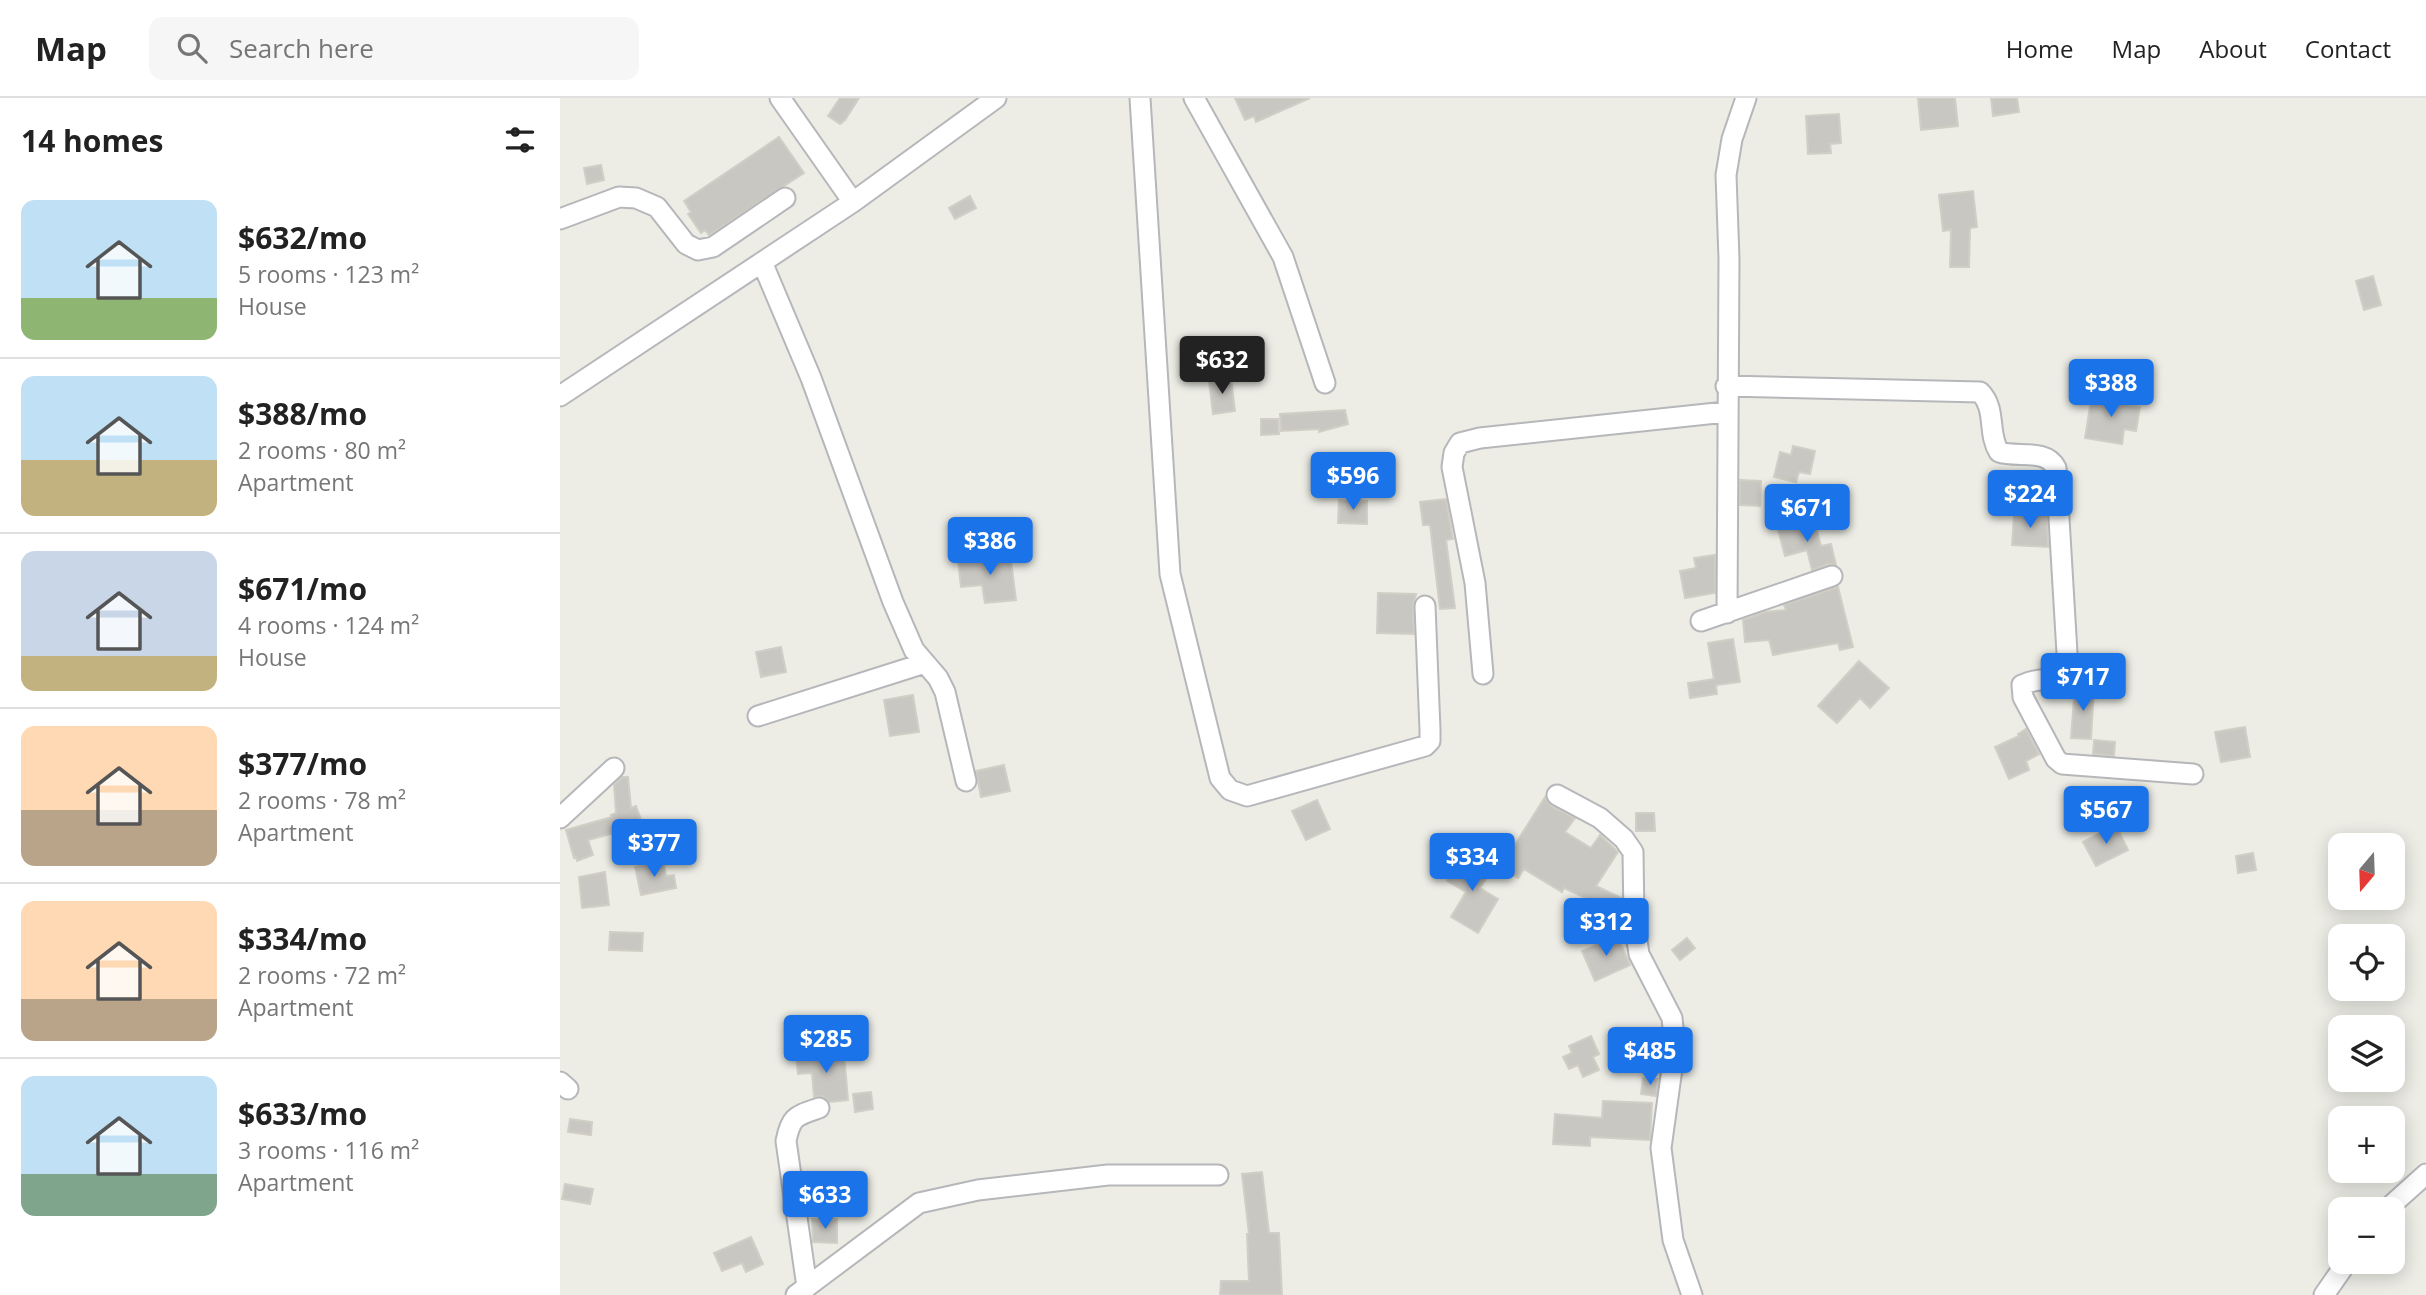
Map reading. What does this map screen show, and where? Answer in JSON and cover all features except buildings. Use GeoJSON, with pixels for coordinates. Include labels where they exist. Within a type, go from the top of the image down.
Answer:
{"type":"FeatureCollection","features":[{"type":"Feature","properties":{"kind":"street"},"geometry":{"type":"LineString","coordinates":[[780,98],[853,202]]}},
{"type":"Feature","properties":{"kind":"street"},"geometry":{"type":"LineString","coordinates":[[560,396],[853,202],[996,98]]}},
{"type":"Feature","properties":{"kind":"street"},"geometry":{"type":"LineString","coordinates":[[1140,98],[1170,575],[1220,778],[1230,790],[1247,796],[1425,746],[1430,741],[1425,606]]}},
{"type":"Feature","properties":{"kind":"street"},"geometry":{"type":"LineString","coordinates":[[1194,98],[1283,257],[1325,383]]}},
{"type":"Feature","properties":{"kind":"street"},"geometry":{"type":"LineString","coordinates":[[1727,613],[1726,412],[1729,259],[1726,175],[1732,139],[1746,98]]}},
{"type":"Feature","properties":{"kind":"street"},"geometry":{"type":"LineString","coordinates":[[560,219],[619,198],[636,198],[657,207],[686,244],[698,250],[713,247],[785,198]]}},
{"type":"Feature","properties":{"kind":"street"},"geometry":{"type":"LineString","coordinates":[[762,262],[811,378],[893,602],[914,650],[938,678],[945,692],[966,781]]}},
{"type":"Feature","properties":{"kind":"street"},"geometry":{"type":"LineString","coordinates":[[1727,386],[1980,392],[1991,409],[1994,445],[1998,452],[2049,458],[2056,468],[2066,668],[2063,676],[2058,679],[2035,680],[2022,685],[2023,697],[2056,759],[2062,764],[2193,774]]}},
{"type":"Feature","properties":{"kind":"street"},"geometry":{"type":"LineString","coordinates":[[1483,674],[1475,583],[1452,467],[1454,453],[1460,443],[1480,438],[1726,412]]}},
{"type":"Feature","properties":{"kind":"street"},"geometry":{"type":"LineString","coordinates":[[1701,621],[1832,576]]}},
{"type":"Feature","properties":{"kind":"street"},"geometry":{"type":"LineString","coordinates":[[758,716],[925,663]]}},
{"type":"Feature","properties":{"kind":"street"},"geometry":{"type":"LineString","coordinates":[[560,818],[614,768]]}},
{"type":"Feature","properties":{"kind":"street"},"geometry":{"type":"LineString","coordinates":[[1557,795],[1600,818],[1624,839],[1633,852],[1634,920],[1639,954],[1672,1018],[1675,1047],[1661,1148],[1673,1240],[1692,1295]]}},
{"type":"Feature","properties":{"kind":"street"},"geometry":{"type":"LineString","coordinates":[[802,1291],[786,1141],[794,1117],[819,1108]]}},
{"type":"Feature","properties":{"kind":"street"},"geometry":{"type":"LineString","coordinates":[[2400,1197],[2426,1174]]}},
{"type":"Feature","properties":{"kind":"street"},"geometry":{"type":"LineString","coordinates":[[802,1291],[919,1203],[978,1190],[1108,1175],[1217,1175]]}},
{"type":"Feature","properties":{"kind":"street"},"geometry":{"type":"LineString","coordinates":[[2324,1295],[2339,1274]]}}]}
